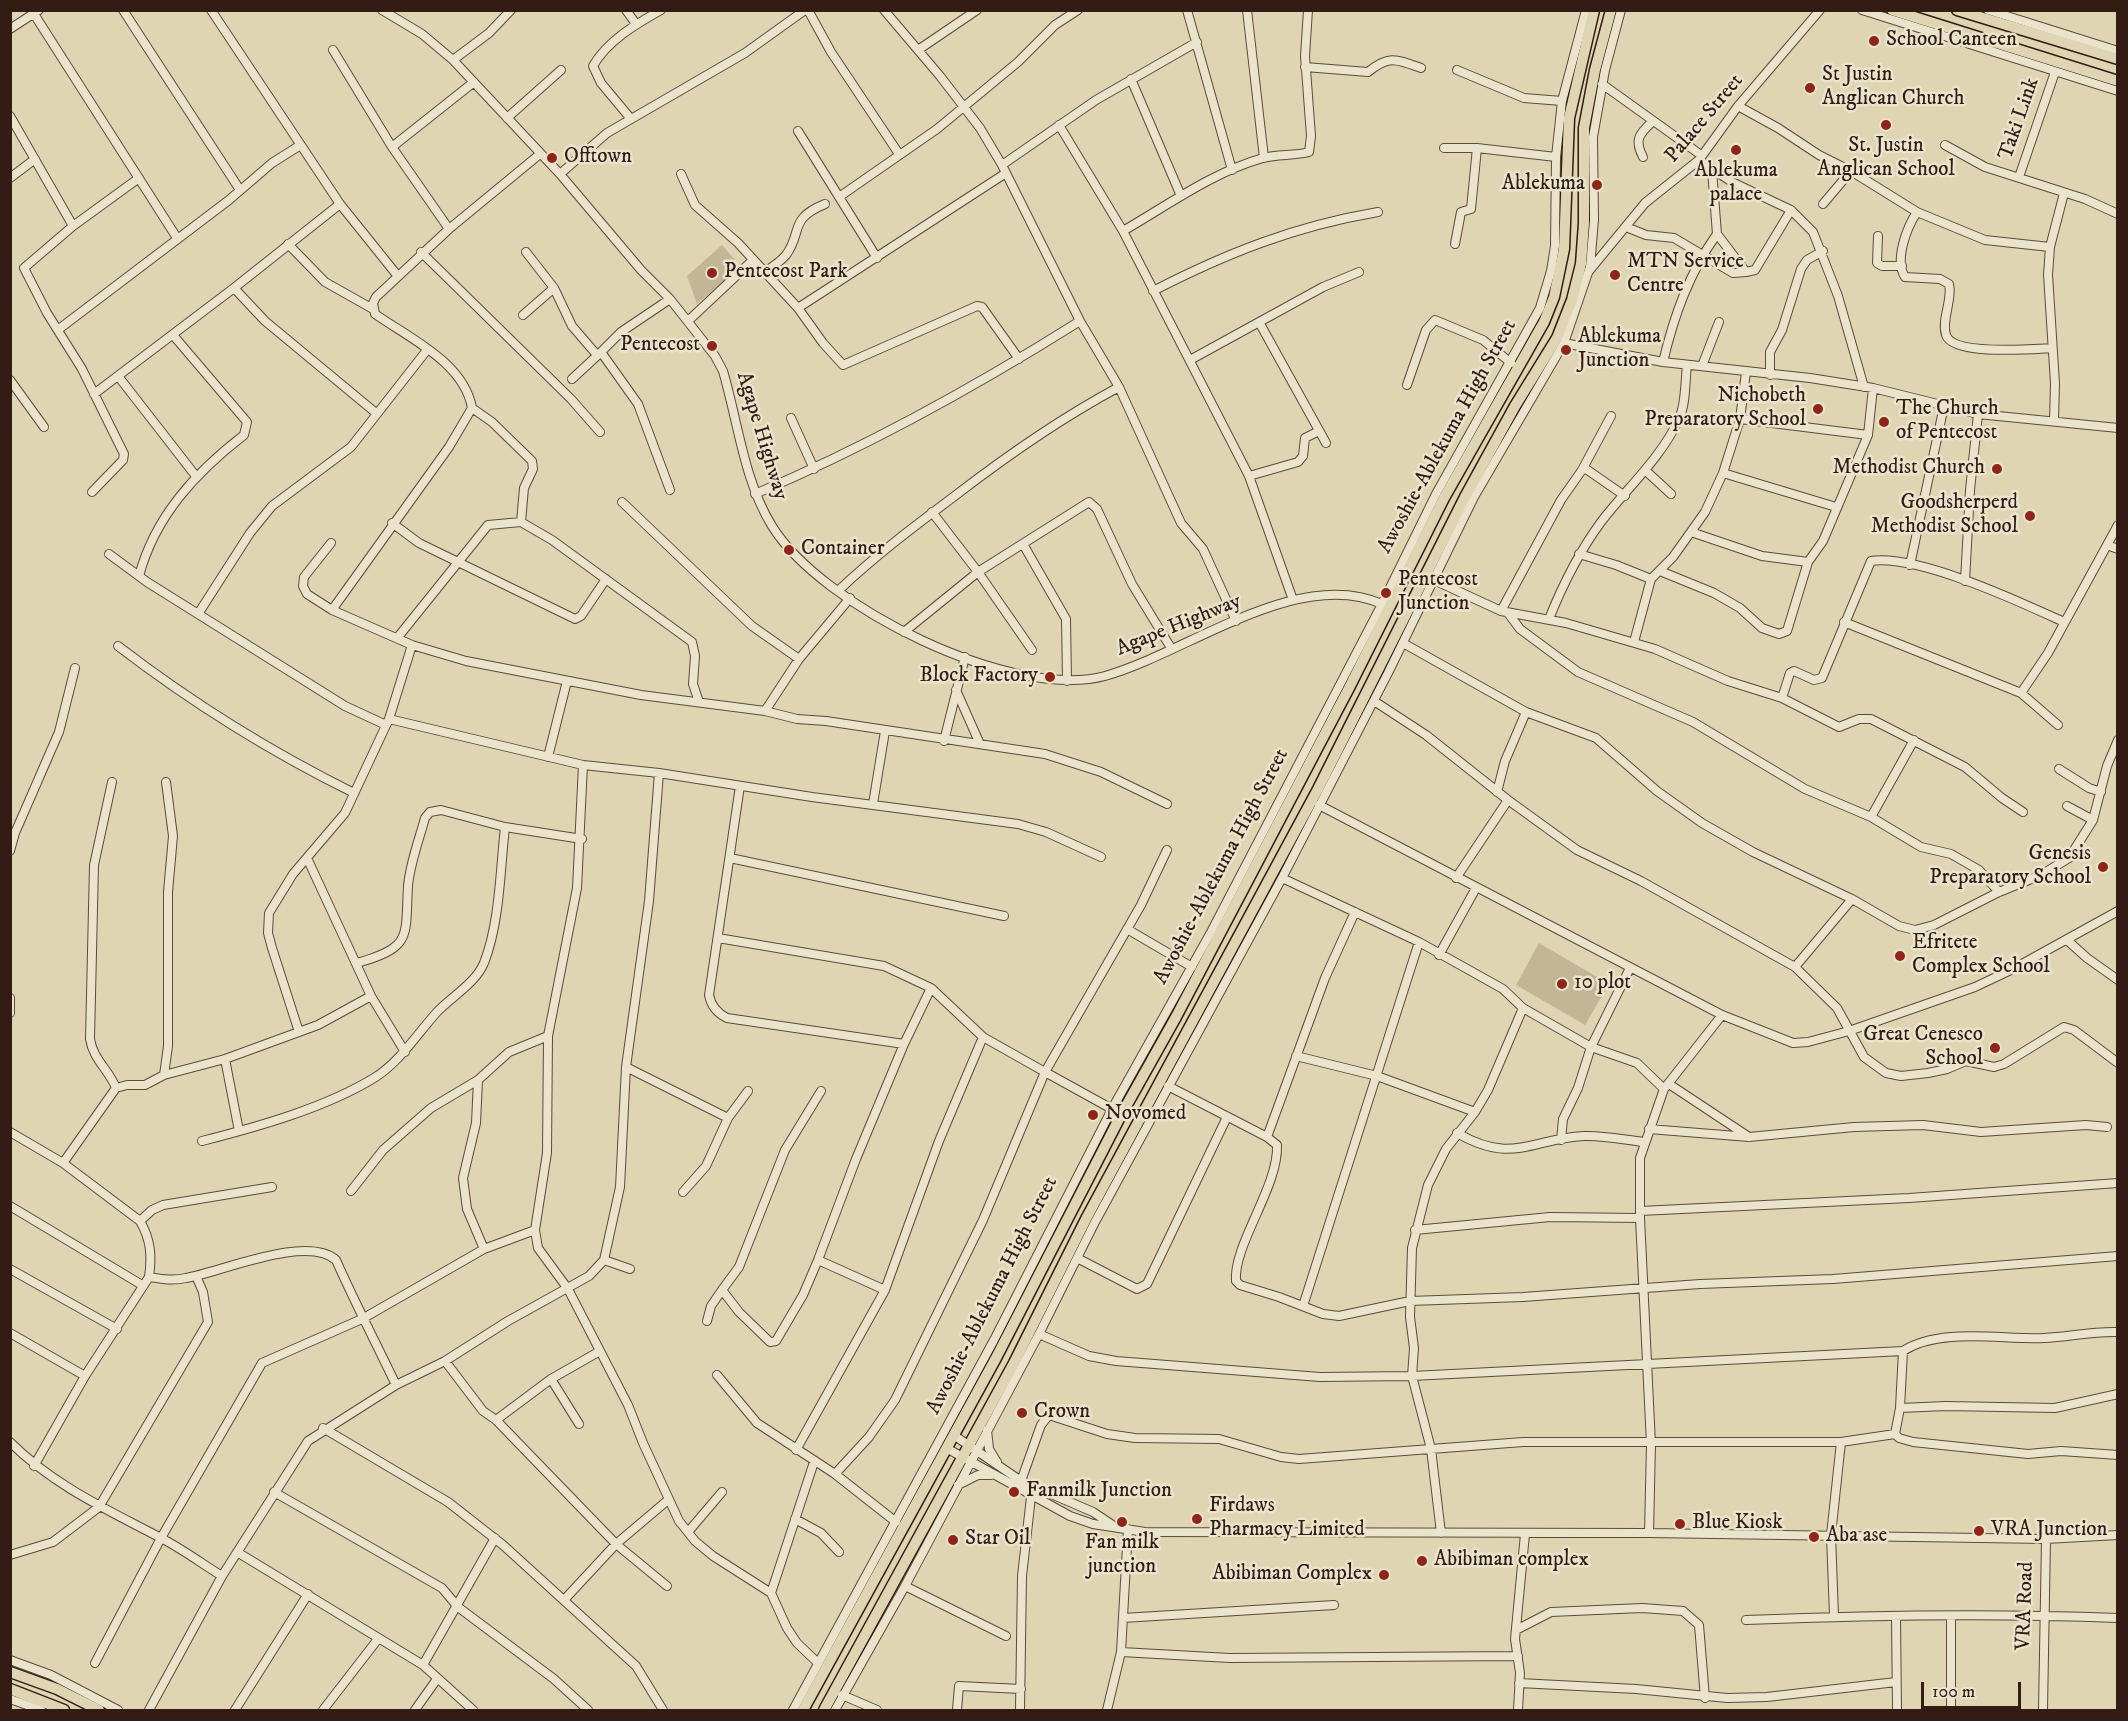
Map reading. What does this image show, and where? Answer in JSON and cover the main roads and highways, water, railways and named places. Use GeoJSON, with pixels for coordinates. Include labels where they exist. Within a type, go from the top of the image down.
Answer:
{"type":"FeatureCollection","features":[{"type":"Feature","properties":{"kind":"main road","name":"Awoshie-Ablekuma High Street"},"geometry":{"type":"LineString","coordinates":[[803,1710],[868,1582],[955,1436],[1031,1280],[1176,1017],[1440,496],[1545,322],[1560,271],[1561,214],[1569,118],[1594,10]]}},
{"type":"Feature","properties":{"kind":"main road"},"geometry":{"type":"LineString","coordinates":[[1892,10],[2118,81]]}},
{"type":"Feature","properties":{"kind":"main road"},"geometry":{"type":"LineString","coordinates":[[1957,10],[2118,59]]}},
{"type":"Feature","properties":{"kind":"main road","name":"Awoshie-Ablekuma High Street"},"geometry":{"type":"LineString","coordinates":[[824,1710],[917,1551],[973,1447],[1014,1363],[1381,667],[1466,497],[1515,406],[1551,358],[1568,311],[1581,264],[1584,223],[1582,161],[1611,11]]}},
{"type":"Feature","properties":{"kind":"main road"},"geometry":{"type":"LineString","coordinates":[[1176,1017],[1183,1026],[1190,1029]]}},
{"type":"Feature","properties":{"kind":"main road"},"geometry":{"type":"LineString","coordinates":[[10,1672],[57,1689],[99,1710]]}},
{"type":"Feature","properties":{"kind":"main road"},"geometry":{"type":"LineString","coordinates":[[10,1689],[64,1710]]}},
{"type":"Feature","properties":{"kind":"place","name":"School Canteen"},"geometry":{"type":"Point","coordinates":[1874,41]}},
{"type":"Feature","properties":{"kind":"place","name":"St Justin Anglican Church"},"geometry":{"type":"Point","coordinates":[1810,88]}},
{"type":"Feature","properties":{"kind":"place","name":"St. Justin Anglican School"},"geometry":{"type":"Point","coordinates":[1886,125]}},
{"type":"Feature","properties":{"kind":"place","name":"Ablekuma palace"},"geometry":{"type":"Point","coordinates":[1736,150]}},
{"type":"Feature","properties":{"kind":"place","name":"Offtown"},"geometry":{"type":"Point","coordinates":[552,158]}},
{"type":"Feature","properties":{"kind":"place","name":"Ablekuma"},"geometry":{"type":"Point","coordinates":[1597,185]}},
{"type":"Feature","properties":{"kind":"place","name":"Pentecost Park"},"geometry":{"type":"Point","coordinates":[712,273]}},
{"type":"Feature","properties":{"kind":"place","name":"MTN Service Centre"},"geometry":{"type":"Point","coordinates":[1615,275]}},
{"type":"Feature","properties":{"kind":"place","name":"Pentecost"},"geometry":{"type":"Point","coordinates":[712,346]}},
{"type":"Feature","properties":{"kind":"place","name":"Ablekuma Junction"},"geometry":{"type":"Point","coordinates":[1566,350]}},
{"type":"Feature","properties":{"kind":"place","name":"Nichobeth Preparatory School"},"geometry":{"type":"Point","coordinates":[1818,409]}},
{"type":"Feature","properties":{"kind":"place","name":"The Church of Pentecost"},"geometry":{"type":"Point","coordinates":[1884,422]}},
{"type":"Feature","properties":{"kind":"place","name":"Methodist Church"},"geometry":{"type":"Point","coordinates":[1997,469]}},
{"type":"Feature","properties":{"kind":"place","name":"Goodsherperd Methodist School"},"geometry":{"type":"Point","coordinates":[2030,516]}},
{"type":"Feature","properties":{"kind":"place","name":"Container"},"geometry":{"type":"Point","coordinates":[789,550]}},
{"type":"Feature","properties":{"kind":"place","name":"Pentecost Junction"},"geometry":{"type":"Point","coordinates":[1386,593]}},
{"type":"Feature","properties":{"kind":"place","name":"Block Factory"},"geometry":{"type":"Point","coordinates":[1050,677]}},
{"type":"Feature","properties":{"kind":"place","name":"Genesis Preparatory School"},"geometry":{"type":"Point","coordinates":[2103,867]}},
{"type":"Feature","properties":{"kind":"place","name":"Efritete Complex School"},"geometry":{"type":"Point","coordinates":[1900,956]}},
{"type":"Feature","properties":{"kind":"place","name":"10 plot"},"geometry":{"type":"Point","coordinates":[1562,984]}},
{"type":"Feature","properties":{"kind":"place","name":"Great Cenesco School"},"geometry":{"type":"Point","coordinates":[1995,1048]}},
{"type":"Feature","properties":{"kind":"place","name":"Novomed"},"geometry":{"type":"Point","coordinates":[1093,1115]}},
{"type":"Feature","properties":{"kind":"place","name":"Crown"},"geometry":{"type":"Point","coordinates":[1022,1413]}},
{"type":"Feature","properties":{"kind":"place","name":"Fanmilk Junction"},"geometry":{"type":"Point","coordinates":[1014,1492]}},
{"type":"Feature","properties":{"kind":"place","name":"Firdaws Pharmacy Limited"},"geometry":{"type":"Point","coordinates":[1197,1519]}},
{"type":"Feature","properties":{"kind":"place","name":"Fan milk junction"},"geometry":{"type":"Point","coordinates":[1122,1522]}},
{"type":"Feature","properties":{"kind":"place","name":"Blue Kiosk"},"geometry":{"type":"Point","coordinates":[1680,1524]}},
{"type":"Feature","properties":{"kind":"place","name":"VRA Junction"},"geometry":{"type":"Point","coordinates":[1979,1531]}},
{"type":"Feature","properties":{"kind":"place","name":"Aba ase"},"geometry":{"type":"Point","coordinates":[1814,1537]}},
{"type":"Feature","properties":{"kind":"place","name":"Star Oil"},"geometry":{"type":"Point","coordinates":[953,1540]}},
{"type":"Feature","properties":{"kind":"place","name":"Abibiman complex"},"geometry":{"type":"Point","coordinates":[1422,1561]}},
{"type":"Feature","properties":{"kind":"place","name":"Abibiman Complex"},"geometry":{"type":"Point","coordinates":[1384,1575]}}]}
